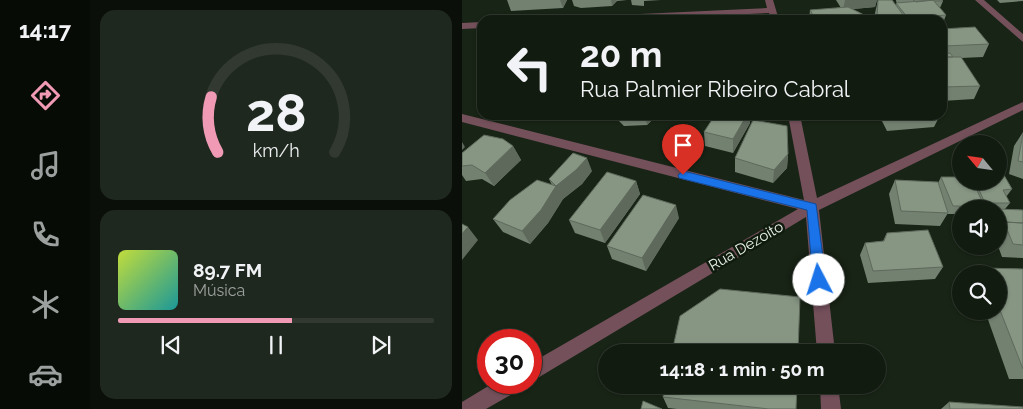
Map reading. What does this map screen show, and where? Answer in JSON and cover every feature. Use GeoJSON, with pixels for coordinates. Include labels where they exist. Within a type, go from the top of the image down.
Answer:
{"type":"FeatureCollection","features":[{"type":"Feature","properties":{"kind":"street"},"geometry":{"type":"LineString","coordinates":[[769,0],[774,15]]}},
{"type":"Feature","properties":{"kind":"street"},"geometry":{"type":"LineString","coordinates":[[979,0],[1022,39]]}},
{"type":"Feature","properties":{"kind":"street"},"geometry":{"type":"LineString","coordinates":[[462,26],[477,25]]}},
{"type":"Feature","properties":{"kind":"street","name":"Rua Dezoito"},"geometry":{"type":"LineString","coordinates":[[542,367],[812,207],[1022,105]]}},
{"type":"Feature","properties":{"kind":"street"},"geometry":{"type":"LineString","coordinates":[[462,118],[812,207]]}},
{"type":"Feature","properties":{"kind":"street"},"geometry":{"type":"LineString","coordinates":[[795,120],[812,207],[825,344]]}},
{"type":"Feature","properties":{"kind":"street"},"geometry":{"type":"LineString","coordinates":[[473,407],[494,394]]}},
{"type":"Feature","properties":{"kind":"street"},"geometry":{"type":"LineString","coordinates":[[830,394],[831,409]]}},
{"type":"Feature","properties":{"kind":"building"},"geometry":{"type":"Polygon","coordinates":[[[878,0],[892,0],[903,15],[877,15],[878,0]]]}},
{"type":"Feature","properties":{"kind":"building"},"geometry":{"type":"Polygon","coordinates":[[[913,0],[933,0],[916,2],[913,0]]]}},
{"type":"Feature","properties":{"kind":"building"},"geometry":{"type":"Polygon","coordinates":[[[933,0],[946,15],[906,15],[896,3],[933,0]]]}},
{"type":"Feature","properties":{"kind":"building"},"geometry":{"type":"Polygon","coordinates":[[[848,7],[864,15],[813,15],[810,10],[848,7]]]}},
{"type":"Feature","properties":{"kind":"building"},"geometry":{"type":"Polygon","coordinates":[[[975,27],[989,44],[947,46],[947,29],[975,27]]]}},
{"type":"Feature","properties":{"kind":"building"},"geometry":{"type":"Polygon","coordinates":[[[947,53],[950,53],[953,57],[947,57],[947,53]]]}},
{"type":"Feature","properties":{"kind":"building"},"geometry":{"type":"Polygon","coordinates":[[[947,57],[961,57],[980,86],[947,87],[947,57]]]}},
{"type":"Feature","properties":{"kind":"building"},"geometry":{"type":"Polygon","coordinates":[[[712,120],[744,120],[733,139],[704,132],[712,120]]]}},
{"type":"Feature","properties":{"kind":"building"},"geometry":{"type":"Polygon","coordinates":[[[753,120],[787,126],[788,154],[774,170],[735,158],[753,120]]]}},
{"type":"Feature","properties":{"kind":"building"},"geometry":{"type":"Polygon","coordinates":[[[1023,133],[1023,162],[1018,161],[1023,133]]]}},
{"type":"Feature","properties":{"kind":"building"},"geometry":{"type":"Polygon","coordinates":[[[484,135],[503,139],[513,146],[485,173],[472,165],[462,166],[462,153],[484,135]]]}},
{"type":"Feature","properties":{"kind":"building"},"geometry":{"type":"Polygon","coordinates":[[[573,153],[587,158],[576,170],[556,186],[549,179],[573,153]]]}},
{"type":"Feature","properties":{"kind":"building"},"geometry":{"type":"Polygon","coordinates":[[[607,172],[636,181],[600,230],[569,220],[607,172]]]}},
{"type":"Feature","properties":{"kind":"building"},"geometry":{"type":"Polygon","coordinates":[[[941,177],[952,177],[952,190],[977,190],[981,200],[952,200],[952,204],[941,177]]]}},
{"type":"Feature","properties":{"kind":"building"},"geometry":{"type":"Polygon","coordinates":[[[537,180],[556,186],[541,210],[522,231],[493,219],[510,200],[537,180]]]}},
{"type":"Feature","properties":{"kind":"building"},"geometry":{"type":"Polygon","coordinates":[[[895,180],[938,182],[948,213],[901,211],[895,180]]]}},
{"type":"Feature","properties":{"kind":"building"},"geometry":{"type":"Polygon","coordinates":[[[1007,180],[1012,189],[1007,190],[1007,180]]]}},
{"type":"Feature","properties":{"kind":"building"},"geometry":{"type":"Polygon","coordinates":[[[979,190],[1003,190],[1010,203],[1007,203],[1007,200],[984,200],[979,190]]]}},
{"type":"Feature","properties":{"kind":"building"},"geometry":{"type":"Polygon","coordinates":[[[643,195],[676,205],[642,258],[607,246],[643,195]]]}},
{"type":"Feature","properties":{"kind":"building"},"geometry":{"type":"Polygon","coordinates":[[[1007,209],[1023,210],[1023,223],[1007,222],[1007,209]]]}},
{"type":"Feature","properties":{"kind":"building"},"geometry":{"type":"Polygon","coordinates":[[[1007,222],[1023,223],[1023,245],[1013,244],[1007,229],[1007,222]]]}},
{"type":"Feature","properties":{"kind":"building"},"geometry":{"type":"Polygon","coordinates":[[[462,224],[468,227],[462,234],[462,224]]]}},
{"type":"Feature","properties":{"kind":"building"},"geometry":{"type":"Polygon","coordinates":[[[928,230],[943,267],[873,271],[865,243],[884,241],[887,233],[928,230]]]}},
{"type":"Feature","properties":{"kind":"building"},"geometry":{"type":"Polygon","coordinates":[[[1007,269],[1023,269],[1023,369],[1004,320],[1007,320],[1007,269]]]}},
{"type":"Feature","properties":{"kind":"building"},"geometry":{"type":"Polygon","coordinates":[[[720,289],[800,297],[798,344],[674,344],[680,316],[720,289]]]}},
{"type":"Feature","properties":{"kind":"building"},"geometry":{"type":"Polygon","coordinates":[[[664,394],[797,394],[796,409],[769,409],[663,397],[664,394]]]}},
{"type":"Feature","properties":{"kind":"building"},"geometry":{"type":"Polygon","coordinates":[[[643,401],[662,409],[641,409],[643,401]]]}},
{"type":"Feature","properties":{"kind":"building"},"geometry":{"type":"Polygon","coordinates":[[[949,402],[1023,407],[1023,409],[950,409],[949,402]]]}},
{"type":"Feature","properties":{"kind":"route"},"geometry":{"type":"LineString","coordinates":[[683,175],[812,207],[819,280]]}}]}
